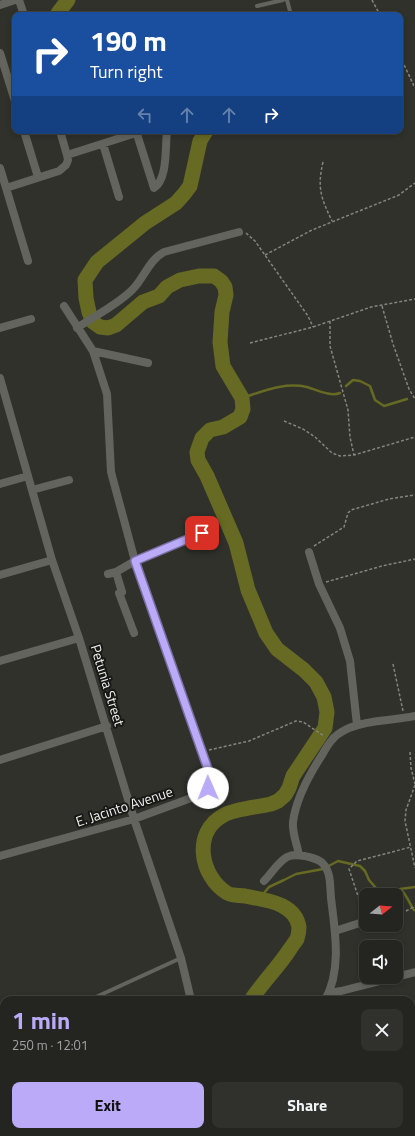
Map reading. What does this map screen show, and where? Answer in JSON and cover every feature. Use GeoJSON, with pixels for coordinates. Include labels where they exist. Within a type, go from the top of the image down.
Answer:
{"type":"FeatureCollection","features":[{"type":"Feature","properties":{"kind":"street"},"geometry":{"type":"LineString","coordinates":[[0,4],[15,0]]}},
{"type":"Feature","properties":{"kind":"street"},"geometry":{"type":"LineString","coordinates":[[19,0],[23,12]]}},
{"type":"Feature","properties":{"kind":"street"},"geometry":{"type":"LineString","coordinates":[[0,53],[12,83]]}},
{"type":"Feature","properties":{"kind":"street"},"geometry":{"type":"LineString","coordinates":[[25,134],[38,177]]}},
{"type":"Feature","properties":{"kind":"street"},"geometry":{"type":"LineString","coordinates":[[6,188],[63,169],[68,160],[68,154],[61,134]]}},
{"type":"Feature","properties":{"kind":"street"},"geometry":{"type":"LineString","coordinates":[[68,154],[130,134]]}},
{"type":"Feature","properties":{"kind":"street"},"geometry":{"type":"LineString","coordinates":[[137,134],[154,188],[160,184],[163,175],[167,134]]}},
{"type":"Feature","properties":{"kind":"street"},"geometry":{"type":"LineString","coordinates":[[103,144],[119,197]]}},
{"type":"Feature","properties":{"kind":"street"},"geometry":{"type":"LineString","coordinates":[[0,168],[28,261]]}},
{"type":"Feature","properties":{"kind":"street"},"geometry":{"type":"LineString","coordinates":[[77,328],[125,297],[133,290],[157,256],[164,252],[239,232]]}},
{"type":"Feature","properties":{"kind":"street","name":"E. Jacinto Avenue"},"geometry":{"type":"LineString","coordinates":[[0,856],[134,819],[202,794],[208,788],[210,780],[209,772],[135,561],[111,472],[107,394],[93,352],[64,306]]}},
{"type":"Feature","properties":{"kind":"street"},"geometry":{"type":"LineString","coordinates":[[0,328],[31,319]]}},
{"type":"Feature","properties":{"kind":"street"},"geometry":{"type":"LineString","coordinates":[[93,352],[148,363]]}},
{"type":"Feature","properties":{"kind":"street","name":"Petunia Street"},"geometry":{"type":"LineString","coordinates":[[0,378],[3,397],[52,560],[79,638],[134,819],[181,958],[190,996]]}},
{"type":"Feature","properties":{"kind":"street"},"geometry":{"type":"LineString","coordinates":[[0,484],[28,476]]}},
{"type":"Feature","properties":{"kind":"street"},"geometry":{"type":"LineString","coordinates":[[32,490],[69,480]]}},
{"type":"Feature","properties":{"kind":"street"},"geometry":{"type":"LineString","coordinates":[[134,634],[119,593],[122,592],[112,573],[135,561],[202,533]]}},
{"type":"Feature","properties":{"kind":"street"},"geometry":{"type":"LineString","coordinates":[[309,552],[319,584],[340,628],[350,661],[357,725]]}},
{"type":"Feature","properties":{"kind":"street"},"geometry":{"type":"LineString","coordinates":[[0,575],[52,560]]}},
{"type":"Feature","properties":{"kind":"street"},"geometry":{"type":"LineString","coordinates":[[0,661],[79,638]]}},
{"type":"Feature","properties":{"kind":"street"},"geometry":{"type":"LineString","coordinates":[[299,855],[293,823],[295,812],[305,786],[330,740],[357,725],[415,716]]}},
{"type":"Feature","properties":{"kind":"street"},"geometry":{"type":"LineString","coordinates":[[0,760],[106,726]]}},
{"type":"Feature","properties":{"kind":"street"},"geometry":{"type":"LineString","coordinates":[[264,882],[282,860],[288,856],[299,855],[318,860],[326,867],[335,931],[335,965],[332,983],[327,996]]}},
{"type":"Feature","properties":{"kind":"street"},"geometry":{"type":"LineString","coordinates":[[335,931],[359,923]]}},
{"type":"Feature","properties":{"kind":"street"},"geometry":{"type":"LineString","coordinates":[[327,996],[415,972]]}},
{"type":"Feature","properties":{"kind":"lane"},"geometry":{"type":"LineString","coordinates":[[257,6],[283,0]]}},
{"type":"Feature","properties":{"kind":"lane"},"geometry":{"type":"LineString","coordinates":[[287,0],[290,12]]}},
{"type":"Feature","properties":{"kind":"lane"},"geometry":{"type":"LineString","coordinates":[[98,996],[181,958]]}},
{"type":"Feature","properties":{"kind":"path"},"geometry":{"type":"LineString","coordinates":[[372,0],[378,12]]}},
{"type":"Feature","properties":{"kind":"path"},"geometry":{"type":"LineString","coordinates":[[403,62],[414,86]]}},
{"type":"Feature","properties":{"kind":"path"},"geometry":{"type":"LineString","coordinates":[[323,162],[320,176],[320,189],[322,200],[332,221]]}},
{"type":"Feature","properties":{"kind":"path"},"geometry":{"type":"LineString","coordinates":[[265,255],[332,221],[399,195],[415,183]]}},
{"type":"Feature","properties":{"kind":"path"},"geometry":{"type":"LineString","coordinates":[[239,232],[247,233],[251,236],[308,316],[313,327]]}},
{"type":"Feature","properties":{"kind":"path"},"geometry":{"type":"LineString","coordinates":[[250,343],[313,327],[371,307],[415,299]]}},
{"type":"Feature","properties":{"kind":"path"},"geometry":{"type":"LineString","coordinates":[[382,306],[392,344],[409,389],[415,399]]}},
{"type":"Feature","properties":{"kind":"path"},"geometry":{"type":"LineString","coordinates":[[330,321],[330,346],[348,410],[350,437],[354,454]]}},
{"type":"Feature","properties":{"kind":"path"},"geometry":{"type":"LineString","coordinates":[[284,421],[302,429],[332,453],[340,456],[354,454],[415,437]]}},
{"type":"Feature","properties":{"kind":"path"},"geometry":{"type":"LineString","coordinates":[[309,552],[315,545],[344,527],[348,513],[352,510],[389,499],[415,495]]}},
{"type":"Feature","properties":{"kind":"path"},"geometry":{"type":"LineString","coordinates":[[319,584],[382,566],[415,559]]}},
{"type":"Feature","properties":{"kind":"path"},"geometry":{"type":"LineString","coordinates":[[393,664],[404,718]]}},
{"type":"Feature","properties":{"kind":"path"},"geometry":{"type":"LineString","coordinates":[[202,752],[249,741],[296,721],[303,722],[327,738]]}},
{"type":"Feature","properties":{"kind":"path"},"geometry":{"type":"LineString","coordinates":[[410,752],[410,768],[415,784],[405,814],[405,825],[415,868]]}},
{"type":"Feature","properties":{"kind":"path"},"geometry":{"type":"LineString","coordinates":[[359,900],[349,869],[357,862],[411,847]]}},
{"type":"Feature","properties":{"kind":"path"},"geometry":{"type":"LineString","coordinates":[[408,910],[414,906]]}},
{"type":"Feature","properties":{"kind":"waterway"},"geometry":{"type":"LineString","coordinates":[[59,12],[68,0]]}},
{"type":"Feature","properties":{"kind":"waterway"},"geometry":{"type":"LineString","coordinates":[[204,134],[200,141],[190,186],[176,203],[145,223],[97,262],[85,280],[86,298],[93,322],[100,327],[108,328],[116,325],[143,302],[159,296],[167,287],[180,280],[199,276],[214,276],[221,281],[225,287],[226,295],[222,312],[220,342],[223,366],[242,398],[243,409],[240,417],[223,427],[210,430],[202,438],[197,452],[198,460],[207,476],[236,543],[248,590],[266,633],[277,649],[304,670],[316,682],[324,697],[327,712],[325,728],[293,776],[285,795],[278,801],[271,804],[240,810],[224,815],[214,823],[207,832],[204,843],[203,854],[211,876],[227,893],[269,901],[285,907],[292,912],[299,927],[297,939],[254,996]]}},
{"type":"Feature","properties":{"kind":"waterway"},"geometry":{"type":"LineString","coordinates":[[346,386],[353,380],[360,381],[370,386],[375,400],[384,406],[407,399]]}},
{"type":"Feature","properties":{"kind":"waterway"},"geometry":{"type":"LineString","coordinates":[[242,398],[282,386],[307,387],[328,394],[340,393]]}},
{"type":"Feature","properties":{"kind":"waterway"},"geometry":{"type":"LineString","coordinates":[[259,899],[269,887],[296,874],[323,869],[338,861],[360,866],[376,888],[382,890],[415,887]]}},
{"type":"Feature","properties":{"kind":"waterway"},"geometry":{"type":"LineString","coordinates":[[403,892],[415,910]]}},
{"type":"Feature","properties":{"kind":"route"},"geometry":{"type":"LineString","coordinates":[[202,533],[135,561],[209,772],[210,780],[208,788]]}}]}
